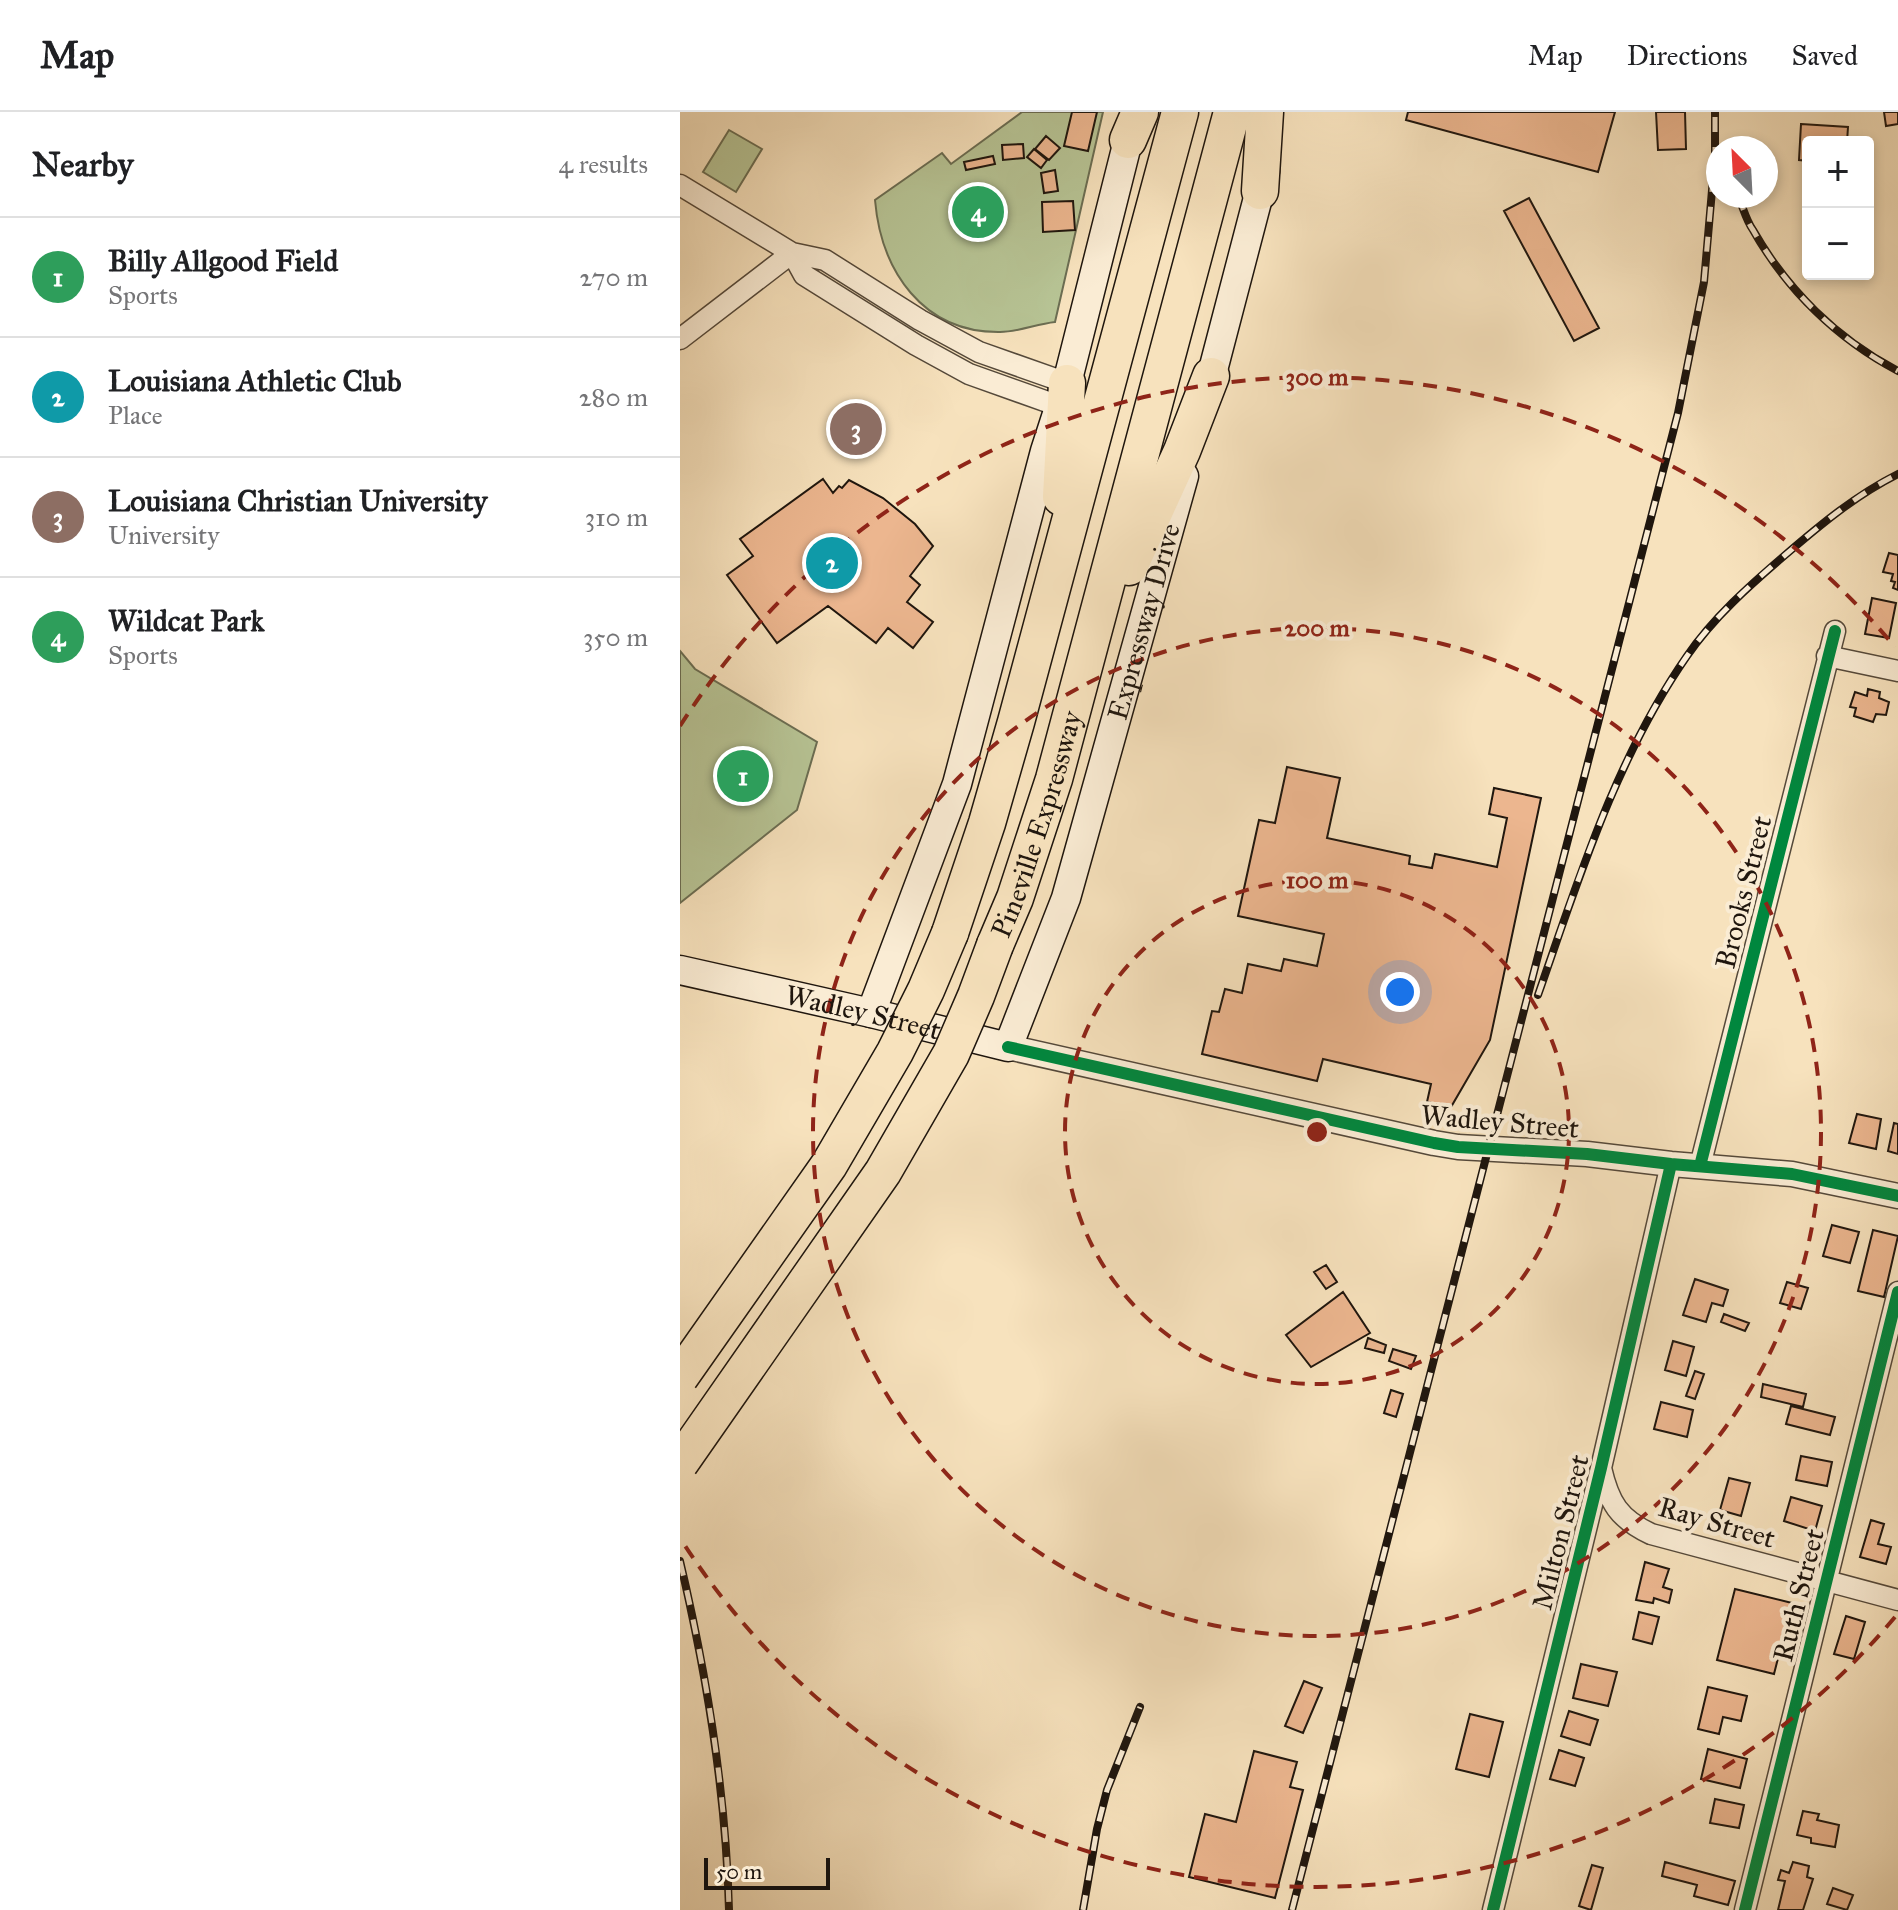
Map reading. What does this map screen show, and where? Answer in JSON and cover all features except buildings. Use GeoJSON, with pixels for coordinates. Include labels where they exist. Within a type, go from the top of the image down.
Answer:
{"type":"FeatureCollection","features":[{"type":"Feature","properties":{"kind":"highway","name":"Pineville Expressway"},"geometry":{"type":"LineString","coordinates":[[680,1377],[829,1165],[895,1052],[950,933],[987,823],[1180,112]]}},
{"type":"Feature","properties":{"kind":"highway","name":"Pineville Expressway"},"geometry":{"type":"LineString","coordinates":[[680,1463],[883,1172],[951,1054],[976,996],[1015,898],[1054,779],[1232,112]]}},
{"type":"Feature","properties":{"kind":"highway"},"geometry":{"type":"LineString","coordinates":[[1260,191],[1265,112]]}},
{"type":"Feature","properties":{"kind":"highway"},"geometry":{"type":"LineString","coordinates":[[1090,648],[1182,451],[1211,376]]}},
{"type":"Feature","properties":{"kind":"highway"},"geometry":{"type":"LineString","coordinates":[[1039,635],[1061,502],[1063,394]]}},
{"type":"Feature","properties":{"kind":"main road","name":"Expressway Drive"},"geometry":{"type":"LineString","coordinates":[[1008,1047],[1066,898],[1281,112]]}},
{"type":"Feature","properties":{"kind":"main road"},"geometry":{"type":"LineString","coordinates":[[871,1013],[957,784],[1134,121]]}},
{"type":"Feature","properties":{"kind":"main road","name":"Wadley Street"},"geometry":{"type":"LineString","coordinates":[[680,970],[1008,1047]]}},
{"type":"Feature","properties":{"kind":"street"},"geometry":{"type":"LineString","coordinates":[[680,185],[792,253],[825,260],[920,320],[1063,394]]}},
{"type":"Feature","properties":{"kind":"street"},"geometry":{"type":"LineString","coordinates":[[792,253],[804,275],[969,374],[1063,394]]}},
{"type":"Feature","properties":{"kind":"street"},"geometry":{"type":"LineString","coordinates":[[680,339],[792,253]]}},
{"type":"Feature","properties":{"kind":"street"},"geometry":{"type":"LineString","coordinates":[[907,339],[920,320]]}},
{"type":"Feature","properties":{"kind":"street","name":"Brooks Street"},"geometry":{"type":"LineString","coordinates":[[1700,1166],[1835,631]]}},
{"type":"Feature","properties":{"kind":"street"},"geometry":{"type":"LineString","coordinates":[[1827,656],[1898,671]]}},
{"type":"Feature","properties":{"kind":"street","name":"Wadley Street"},"geometry":{"type":"LineString","coordinates":[[1008,1047],[1434,1143],[1792,1174],[1898,1196]]}},
{"type":"Feature","properties":{"kind":"street","name":"Milton Street"},"geometry":{"type":"LineString","coordinates":[[1494,1910],[1671,1164]]}},
{"type":"Feature","properties":{"kind":"street","name":"Ruth Street"},"geometry":{"type":"LineString","coordinates":[[1745,1910],[1898,1292]]}},
{"type":"Feature","properties":{"kind":"street","name":"Ray Street"},"geometry":{"type":"LineString","coordinates":[[1601,1468],[1614,1506],[1624,1518],[1651,1534],[1898,1600]]}},
{"type":"Feature","properties":{"kind":"green space"},"geometry":{"type":"Polygon","coordinates":[[[1022,112],[1103,112],[1055,322],[1007,332],[973,330],[949,322],[928,309],[911,293],[886,251],[875,200],[942,153],[951,164],[1022,112]]]}},
{"type":"Feature","properties":{"kind":"green space"},"geometry":{"type":"Polygon","coordinates":[[[729,130],[762,149],[736,192],[703,172],[729,130]]]}},
{"type":"Feature","properties":{"kind":"green space"},"geometry":{"type":"Polygon","coordinates":[[[680,651],[695,669],[817,742],[797,810],[680,903],[680,651]]]}},
{"type":"Feature","properties":{"kind":"railway"},"geometry":{"type":"LineString","coordinates":[[1292,1910],[1678,413],[1704,282],[1715,156],[1715,112]]}},
{"type":"Feature","properties":{"kind":"railway"},"geometry":{"type":"LineString","coordinates":[[1743,208],[1766,252],[1815,311],[1854,344],[1898,371]]}},
{"type":"Feature","properties":{"kind":"railway"},"geometry":{"type":"LineString","coordinates":[[1538,995],[1584,863],[1619,777],[1662,695],[1687,656],[1720,615],[1771,567],[1839,511],[1898,474]]}},
{"type":"Feature","properties":{"kind":"railway"},"geometry":{"type":"LineString","coordinates":[[680,1561],[714,1734],[724,1822],[729,1910]]}},
{"type":"Feature","properties":{"kind":"railway"},"geometry":{"type":"LineString","coordinates":[[1083,1910],[1107,1790],[1140,1707]]}},
{"type":"Feature","properties":{"kind":"cycle path"},"geometry":{"type":"LineString","coordinates":[[1700,1166],[1835,631]]}},
{"type":"Feature","properties":{"kind":"cycle path"},"geometry":{"type":"LineString","coordinates":[[1008,1047],[1434,1143],[1792,1174],[1898,1196]]}},
{"type":"Feature","properties":{"kind":"cycle path"},"geometry":{"type":"LineString","coordinates":[[1493,1910],[1601,1468],[1671,1164]]}},
{"type":"Feature","properties":{"kind":"cycle path"},"geometry":{"type":"LineString","coordinates":[[1745,1910],[1898,1292]]}},
{"type":"Feature","properties":{"kind":"place","name":"Wildcat Park"},"geometry":{"type":"Point","coordinates":[978,212]}},
{"type":"Feature","properties":{"kind":"place","name":"Louisiana Christian University"},"geometry":{"type":"Point","coordinates":[856,429]}},
{"type":"Feature","properties":{"kind":"place","name":"Louisiana Athletic Club"},"geometry":{"type":"Point","coordinates":[832,563]}},
{"type":"Feature","properties":{"kind":"place","name":"Billy Allgood Field"},"geometry":{"type":"Point","coordinates":[743,776]}}]}
